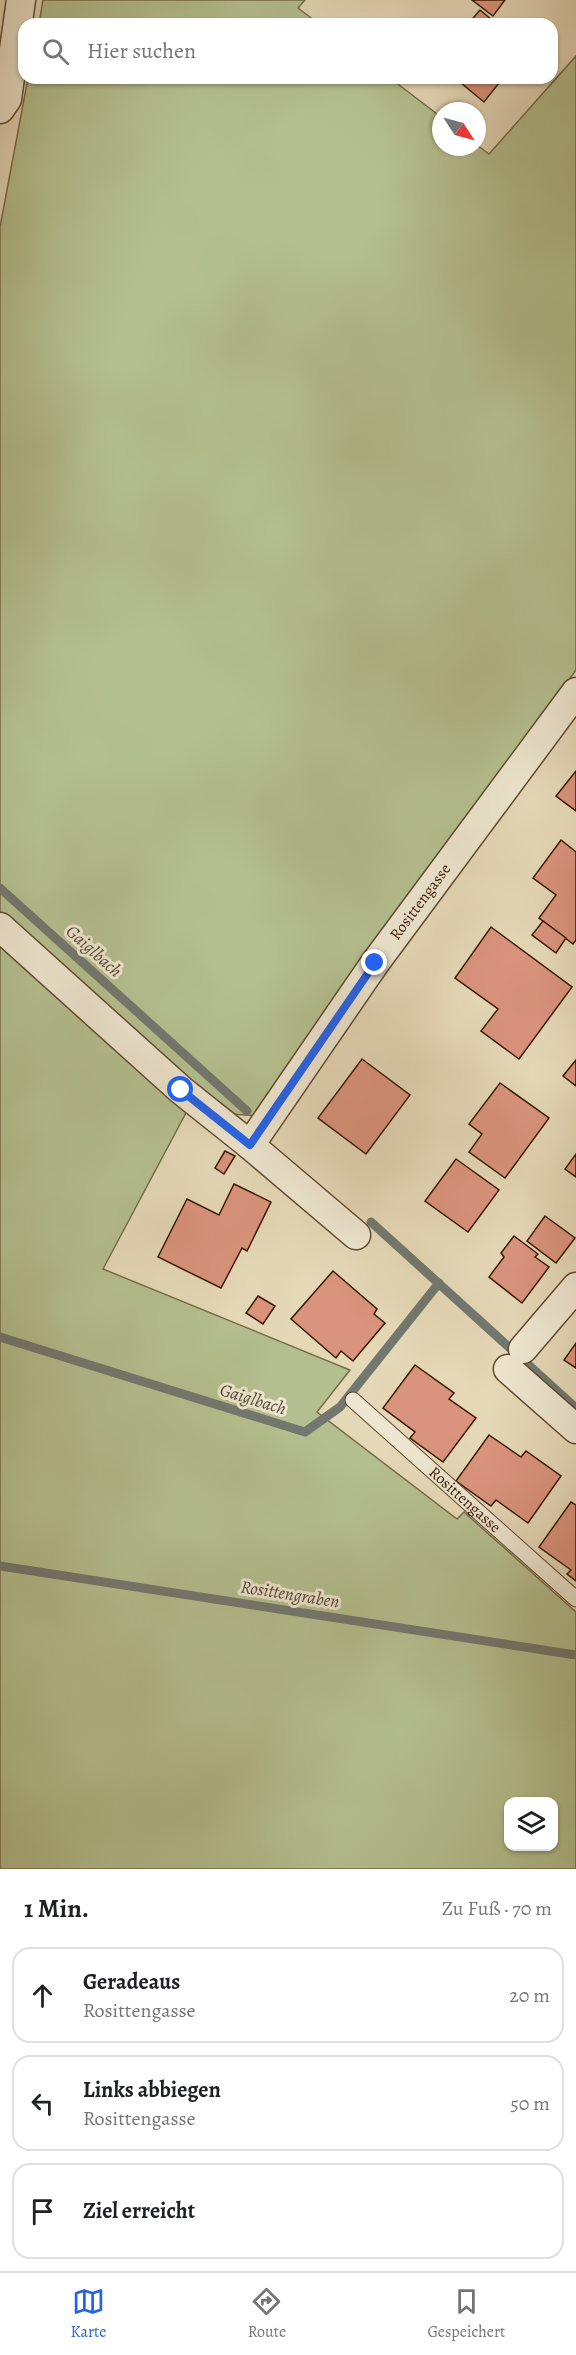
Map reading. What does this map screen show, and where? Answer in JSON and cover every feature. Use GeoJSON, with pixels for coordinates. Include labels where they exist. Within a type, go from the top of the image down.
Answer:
{"type":"FeatureCollection","features":[{"type":"Feature","properties":{"kind":"street"},"geometry":{"type":"LineString","coordinates":[[18,18],[21,0]]}},
{"type":"Feature","properties":{"kind":"street"},"geometry":{"type":"LineString","coordinates":[[0,109],[7,99],[18,21]]}},
{"type":"Feature","properties":{"kind":"street","name":"Rosittengasse"},"geometry":{"type":"LineString","coordinates":[[250,1145],[375,963],[576,692]]}},
{"type":"Feature","properties":{"kind":"street"},"geometry":{"type":"LineString","coordinates":[[0,927],[181,1090],[356,1235]]}},
{"type":"Feature","properties":{"kind":"street"},"geometry":{"type":"LineString","coordinates":[[576,1287],[515,1359],[576,1429]]}},
{"type":"Feature","properties":{"kind":"lane","name":"Rosittengasse"},"geometry":{"type":"LineString","coordinates":[[353,1400],[576,1599]]}},
{"type":"Feature","properties":{"kind":"green space"},"geometry":{"type":"Polygon","coordinates":[[[43,0],[305,0],[298,8],[311,18],[40,18],[43,0]]]}},
{"type":"Feature","properties":{"kind":"green space"},"geometry":{"type":"Polygon","coordinates":[[[576,56],[576,670],[259,1116],[187,1111],[103,1269],[350,1370],[317,1412],[457,1519],[464,1512],[576,1612],[576,1869],[0,1869],[0,227],[27,84],[398,84],[432,110],[432,156],[486,156],[486,152],[489,154],[551,84],[558,84],[558,76],[576,56]]]}},
{"type":"Feature","properties":{"kind":"building"},"geometry":{"type":"Polygon","coordinates":[[[472,0],[505,0],[493,16],[472,0]]]}},
{"type":"Feature","properties":{"kind":"building"},"geometry":{"type":"Polygon","coordinates":[[[480,10],[490,18],[473,18],[480,10]]]}},
{"type":"Feature","properties":{"kind":"building"},"geometry":{"type":"Polygon","coordinates":[[[462,84],[498,84],[484,102],[462,84]]]}},
{"type":"Feature","properties":{"kind":"building"},"geometry":{"type":"Polygon","coordinates":[[[576,771],[576,811],[556,796],[576,771]]]}},
{"type":"Feature","properties":{"kind":"building"},"geometry":{"type":"Polygon","coordinates":[[[561,840],[576,852],[576,940],[573,944],[539,918],[556,895],[533,878],[561,840]]]}},
{"type":"Feature","properties":{"kind":"building"},"geometry":{"type":"Polygon","coordinates":[[[543,921],[566,938],[556,953],[532,935],[543,921]]]}},
{"type":"Feature","properties":{"kind":"building"},"geometry":{"type":"Polygon","coordinates":[[[491,927],[572,987],[519,1059],[481,1031],[498,1009],[455,978],[491,927]]]}},
{"type":"Feature","properties":{"kind":"building"},"geometry":{"type":"Polygon","coordinates":[[[362,1059],[410,1095],[366,1154],[318,1118],[362,1059]]]}},
{"type":"Feature","properties":{"kind":"building"},"geometry":{"type":"Polygon","coordinates":[[[576,1060],[576,1086],[563,1076],[576,1060]]]}},
{"type":"Feature","properties":{"kind":"building"},"geometry":{"type":"Polygon","coordinates":[[[500,1083],[549,1118],[505,1178],[469,1152],[482,1134],[469,1124],[500,1083]]]}},
{"type":"Feature","properties":{"kind":"building"},"geometry":{"type":"Polygon","coordinates":[[[225,1151],[235,1156],[224,1174],[215,1168],[225,1151]]]}},
{"type":"Feature","properties":{"kind":"building"},"geometry":{"type":"Polygon","coordinates":[[[576,1154],[576,1177],[565,1169],[576,1154]]]}},
{"type":"Feature","properties":{"kind":"building"},"geometry":{"type":"Polygon","coordinates":[[[456,1159],[499,1190],[468,1232],[425,1201],[456,1159]]]}},
{"type":"Feature","properties":{"kind":"building"},"geometry":{"type":"Polygon","coordinates":[[[234,1184],[271,1202],[247,1251],[242,1248],[221,1288],[158,1257],[187,1199],[219,1215],[234,1184]]]}},
{"type":"Feature","properties":{"kind":"building"},"geometry":{"type":"Polygon","coordinates":[[[545,1216],[575,1238],[556,1263],[527,1241],[545,1216]]]}},
{"type":"Feature","properties":{"kind":"building"},"geometry":{"type":"Polygon","coordinates":[[[514,1236],[538,1254],[535,1257],[549,1267],[522,1303],[489,1277],[504,1257],[501,1253],[514,1236]]]}},
{"type":"Feature","properties":{"kind":"building"},"geometry":{"type":"Polygon","coordinates":[[[333,1271],[377,1309],[374,1314],[385,1323],[353,1361],[341,1351],[336,1358],[291,1319],[333,1271]]]}},
{"type":"Feature","properties":{"kind":"building"},"geometry":{"type":"Polygon","coordinates":[[[258,1296],[275,1306],[263,1324],[246,1313],[258,1296]]]}},
{"type":"Feature","properties":{"kind":"building"},"geometry":{"type":"Polygon","coordinates":[[[576,1343],[576,1368],[564,1360],[576,1343]]]}},
{"type":"Feature","properties":{"kind":"building"},"geometry":{"type":"Polygon","coordinates":[[[415,1365],[454,1393],[449,1399],[476,1418],[443,1462],[410,1438],[415,1432],[383,1408],[415,1365]]]}},
{"type":"Feature","properties":{"kind":"building"},"geometry":{"type":"Polygon","coordinates":[[[489,1435],[521,1457],[526,1451],[561,1476],[528,1523],[496,1500],[491,1506],[456,1481],[489,1435]]]}},
{"type":"Feature","properties":{"kind":"building"},"geometry":{"type":"Polygon","coordinates":[[[571,1502],[576,1505],[576,1581],[567,1574],[571,1570],[539,1547],[571,1502]]]}},
{"type":"Feature","properties":{"kind":"waterway","name":"Gaiglbach"},"geometry":{"type":"LineString","coordinates":[[0,888],[247,1111]]}},
{"type":"Feature","properties":{"kind":"waterway","name":"Gaiglbach"},"geometry":{"type":"LineString","coordinates":[[371,1222],[576,1408]]}},
{"type":"Feature","properties":{"kind":"waterway","name":"Gaiglbach"},"geometry":{"type":"LineString","coordinates":[[0,1337],[305,1432],[340,1407],[439,1283]]}},
{"type":"Feature","properties":{"kind":"waterway","name":"Rosittengraben"},"geometry":{"type":"LineString","coordinates":[[0,1566],[576,1655]]}},
{"type":"Feature","properties":{"kind":"route"},"geometry":{"type":"LineString","coordinates":[[181,1090],[250,1145],[375,963]]}}]}
